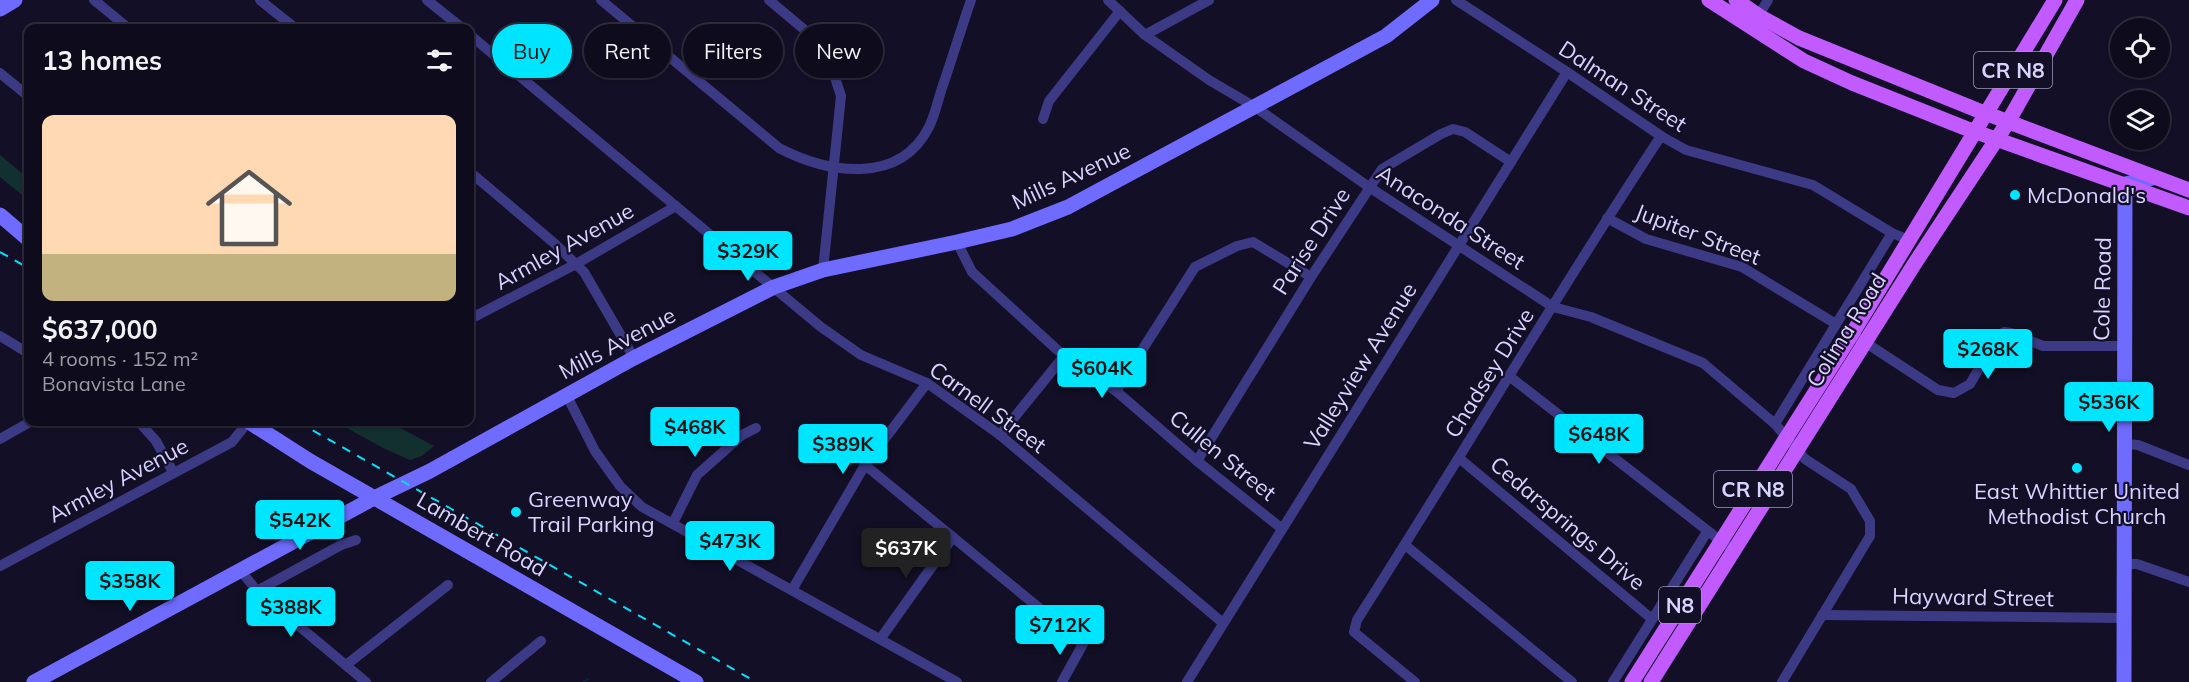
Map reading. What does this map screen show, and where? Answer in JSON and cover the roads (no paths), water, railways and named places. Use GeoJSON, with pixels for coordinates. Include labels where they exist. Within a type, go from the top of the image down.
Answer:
{"type":"FeatureCollection","features":[{"type":"Feature","properties":{"kind":"main road"},"geometry":{"type":"LineString","coordinates":[[1709,0],[1755,22],[1987,114],[2189,190]]}},
{"type":"Feature","properties":{"kind":"main road"},"geometry":{"type":"LineString","coordinates":[[1736,0],[1755,22],[1804,61],[1880,95],[1976,132],[2189,208]]}},
{"type":"Feature","properties":{"kind":"main road","name":"Colima Road"},"geometry":{"type":"LineString","coordinates":[[1651,682],[1797,450],[1859,338],[1909,240],[2055,0]]}},
{"type":"Feature","properties":{"kind":"main road","name":"Colima Road"},"geometry":{"type":"LineString","coordinates":[[1636,675],[1714,537],[1859,338],[2008,122],[2077,0]]}},
{"type":"Feature","properties":{"kind":"street"},"geometry":{"type":"LineString","coordinates":[[0,9],[15,0]]}},
{"type":"Feature","properties":{"kind":"street"},"geometry":{"type":"LineString","coordinates":[[94,0],[123,24]]}},
{"type":"Feature","properties":{"kind":"street"},"geometry":{"type":"LineString","coordinates":[[260,0],[290,24]]}},
{"type":"Feature","properties":{"kind":"street"},"geometry":{"type":"LineString","coordinates":[[428,0],[457,24]]}},
{"type":"Feature","properties":{"kind":"street"},"geometry":{"type":"LineString","coordinates":[[601,0],[778,148],[800,159],[835,167],[859,169],[882,168],[908,155],[929,128],[970,0]]}},
{"type":"Feature","properties":{"kind":"street"},"geometry":{"type":"LineString","coordinates":[[769,0],[825,46],[841,96],[823,270]]}},
{"type":"Feature","properties":{"kind":"street","name":"Anaconda Street"},"geometry":{"type":"LineString","coordinates":[[1108,0],[1145,34],[1209,80],[1255,107],[1369,187],[1553,307],[1591,317],[1702,363],[1775,423],[1805,459],[1851,489],[1870,521],[1870,536],[1782,682]]}},
{"type":"Feature","properties":{"kind":"street"},"geometry":{"type":"LineString","coordinates":[[1145,34],[1209,0]]}},
{"type":"Feature","properties":{"kind":"street","name":"Mills Avenue"},"geometry":{"type":"LineString","coordinates":[[34,682],[374,498],[422,475],[634,358],[774,287],[823,270],[1012,229],[1068,207],[1386,36],[1432,0]]}},
{"type":"Feature","properties":{"kind":"street","name":"Dalman Street"},"geometry":{"type":"LineString","coordinates":[[1456,0],[1660,136],[1686,150],[1814,184],[1909,240]]}},
{"type":"Feature","properties":{"kind":"street"},"geometry":{"type":"LineString","coordinates":[[1755,22],[1768,0]]}},
{"type":"Feature","properties":{"kind":"street"},"geometry":{"type":"LineString","coordinates":[[1043,118],[1049,101],[1120,11]]}},
{"type":"Feature","properties":{"kind":"street","name":"Carnell Street"},"geometry":{"type":"LineString","coordinates":[[474,38],[821,327],[861,356],[927,383],[1000,435],[1223,623]]}},
{"type":"Feature","properties":{"kind":"street","name":"Valleyview Avenue"},"geometry":{"type":"LineString","coordinates":[[1188,681],[1281,528],[1567,72]]}},
{"type":"Feature","properties":{"kind":"street"},"geometry":{"type":"LineString","coordinates":[[0,74],[24,93]]}},
{"type":"Feature","properties":{"kind":"street","name":"Parise Drive"},"geometry":{"type":"LineString","coordinates":[[1197,461],[1311,277],[1382,169],[1453,129],[1465,132],[1511,162]]}},
{"type":"Feature","properties":{"kind":"street","name":"Chadsey Drive"},"geometry":{"type":"LineString","coordinates":[[1415,682],[1354,632],[1357,620],[1660,136]]}},
{"type":"Feature","properties":{"kind":"street"},"geometry":{"type":"LineString","coordinates":[[474,175],[554,243],[584,272],[634,358]]}},
{"type":"Feature","properties":{"kind":"street"},"geometry":{"type":"LineString","coordinates":[[2125,184],[2152,178]]}},
{"type":"Feature","properties":{"kind":"street","name":"Cole Road"},"geometry":{"type":"LineString","coordinates":[[2124,682],[2125,184]]}},
{"type":"Feature","properties":{"kind":"street","name":"Armley Avenue"},"geometry":{"type":"LineString","coordinates":[[474,315],[576,264],[676,206]]}},
{"type":"Feature","properties":{"kind":"street"},"geometry":{"type":"LineString","coordinates":[[0,216],[24,236]]}},
{"type":"Feature","properties":{"kind":"street","name":"Jupiter Street"},"geometry":{"type":"LineString","coordinates":[[1607,218],[1646,239],[1742,267],[1836,324]]}},
{"type":"Feature","properties":{"kind":"street"},"geometry":{"type":"LineString","coordinates":[[1775,423],[1892,232]]}},
{"type":"Feature","properties":{"kind":"street","name":"Cullen Street"},"geometry":{"type":"LineString","coordinates":[[957,242],[972,272],[1064,356],[1116,391],[1197,461],[1281,528]]}},
{"type":"Feature","properties":{"kind":"street"},"geometry":{"type":"LineString","coordinates":[[1116,391],[1195,267],[1237,246],[1253,242],[1311,277]]}},
{"type":"Feature","properties":{"kind":"street"},"geometry":{"type":"LineString","coordinates":[[1859,338],[1938,390],[1954,393],[1970,384],[1997,337],[2004,332],[2043,346],[2124,346]]}},
{"type":"Feature","properties":{"kind":"street"},"geometry":{"type":"LineString","coordinates":[[0,336],[24,351]]}},
{"type":"Feature","properties":{"kind":"street"},"geometry":{"type":"LineString","coordinates":[[1000,435],[1064,356]]}},
{"type":"Feature","properties":{"kind":"street"},"geometry":{"type":"LineString","coordinates":[[1509,376],[1714,537],[1734,550]]}},
{"type":"Feature","properties":{"kind":"street"},"geometry":{"type":"LineString","coordinates":[[792,590],[865,465],[927,383]]}},
{"type":"Feature","properties":{"kind":"street"},"geometry":{"type":"LineString","coordinates":[[567,396],[595,451],[620,486],[642,507],[957,682]]}},
{"type":"Feature","properties":{"kind":"street"},"geometry":{"type":"LineString","coordinates":[[0,439],[24,425]]}},
{"type":"Feature","properties":{"kind":"street"},"geometry":{"type":"LineString","coordinates":[[143,426],[156,441],[173,472]]}},
{"type":"Feature","properties":{"kind":"street","name":"Armley Avenue"},"geometry":{"type":"LineString","coordinates":[[0,566],[232,442],[246,426]]}},
{"type":"Feature","properties":{"kind":"street","name":"Lambert Road"},"geometry":{"type":"LineString","coordinates":[[255,426],[310,462],[696,682]]}},
{"type":"Feature","properties":{"kind":"street"},"geometry":{"type":"LineString","coordinates":[[673,523],[697,475],[742,435],[756,428]]}},
{"type":"Feature","properties":{"kind":"street"},"geometry":{"type":"LineString","coordinates":[[2126,444],[2138,445],[2189,465]]}},
{"type":"Feature","properties":{"kind":"street","name":"Cedarsprings Drive"},"geometry":{"type":"LineString","coordinates":[[1459,458],[1652,619]]}},
{"type":"Feature","properties":{"kind":"street"},"geometry":{"type":"LineString","coordinates":[[865,465],[1083,644],[1062,682]]}},
{"type":"Feature","properties":{"kind":"street"},"geometry":{"type":"LineString","coordinates":[[881,638],[953,537]]}},
{"type":"Feature","properties":{"kind":"street"},"geometry":{"type":"LineString","coordinates":[[1613,682],[1652,619],[1714,537]]}},
{"type":"Feature","properties":{"kind":"street"},"geometry":{"type":"LineString","coordinates":[[257,591],[341,545],[356,540]]}},
{"type":"Feature","properties":{"kind":"street"},"geometry":{"type":"LineString","coordinates":[[1405,545],[1572,682]]}},
{"type":"Feature","properties":{"kind":"street"},"geometry":{"type":"LineString","coordinates":[[2124,564],[2137,564],[2189,582]]}},
{"type":"Feature","properties":{"kind":"street"},"geometry":{"type":"LineString","coordinates":[[241,571],[257,591],[366,682]]}},
{"type":"Feature","properties":{"kind":"street"},"geometry":{"type":"LineString","coordinates":[[346,665],[448,585]]}},
{"type":"Feature","properties":{"kind":"street","name":"Hayward Street"},"geometry":{"type":"LineString","coordinates":[[1822,615],[2124,618]]}},
{"type":"Feature","properties":{"kind":"street"},"geometry":{"type":"LineString","coordinates":[[491,682],[541,641]]}},
{"type":"Feature","properties":{"kind":"waterway"},"geometry":{"type":"LineString","coordinates":[[584,682],[588,679]]}},
{"type":"Feature","properties":{"kind":"railway"},"geometry":{"type":"LineString","coordinates":[[0,252],[24,266]]}},
{"type":"Feature","properties":{"kind":"railway"},"geometry":{"type":"LineString","coordinates":[[305,426],[756,682]]}},
{"type":"Feature","properties":{"kind":"place","name":"McDonald's"},"geometry":{"type":"Point","coordinates":[2015,195]}},
{"type":"Feature","properties":{"kind":"place","name":"East Whittier United Methodist Church"},"geometry":{"type":"Point","coordinates":[2077,468]}},
{"type":"Feature","properties":{"kind":"place","name":"Greenway Trail Parking"},"geometry":{"type":"Point","coordinates":[516,512]}}]}
